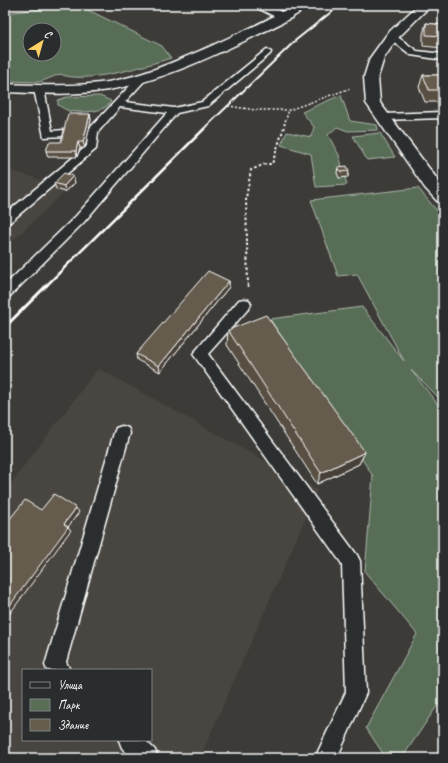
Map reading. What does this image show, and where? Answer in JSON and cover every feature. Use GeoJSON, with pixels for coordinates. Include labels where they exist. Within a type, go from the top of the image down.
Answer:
{"type":"FeatureCollection","features":[{"type":"Feature","properties":{"kind":"street"},"geometry":{"type":"LineString","coordinates":[[5,88],[39,89],[108,86],[142,78],[183,63],[283,17],[301,5]]}},
{"type":"Feature","properties":{"kind":"street"},"geometry":{"type":"LineString","coordinates":[[425,5],[392,36],[377,58],[371,77],[373,103],[442,196]]}},
{"type":"Feature","properties":{"kind":"lane"},"geometry":{"type":"LineString","coordinates":[[255,5],[269,7],[283,17]]}},
{"type":"Feature","properties":{"kind":"lane"},"geometry":{"type":"LineString","coordinates":[[392,36],[414,53],[443,57]]}},
{"type":"Feature","properties":{"kind":"lane"},"geometry":{"type":"LineString","coordinates":[[118,104],[174,111],[205,104],[267,52]]}},
{"type":"Feature","properties":{"kind":"lane"},"geometry":{"type":"LineString","coordinates":[[5,220],[92,146],[93,131],[142,78]]}},
{"type":"Feature","properties":{"kind":"lane"},"geometry":{"type":"LineString","coordinates":[[39,89],[48,135],[93,131]]}},
{"type":"Feature","properties":{"kind":"lane"},"geometry":{"type":"LineString","coordinates":[[5,293],[80,219],[174,111]]}},
{"type":"Feature","properties":{"kind":"lane"},"geometry":{"type":"LineString","coordinates":[[383,117],[443,115]]}},
{"type":"Feature","properties":{"kind":"lane"},"geometry":{"type":"LineString","coordinates":[[244,304],[200,354],[351,560],[356,693],[326,758]]}},
{"type":"Feature","properties":{"kind":"lane"},"geometry":{"type":"LineString","coordinates":[[59,669],[55,666],[122,433]]}},
{"type":"Feature","properties":{"kind":"lane"},"geometry":{"type":"LineString","coordinates":[[131,741],[148,758]]}},
{"type":"Feature","properties":{"kind":"path"},"geometry":{"type":"LineString","coordinates":[[205,104],[256,110],[289,110],[351,88],[371,77]]}},
{"type":"Feature","properties":{"kind":"path"},"geometry":{"type":"LineString","coordinates":[[244,304],[249,281],[246,198],[251,170],[265,164],[272,164],[289,110]]}},
{"type":"Feature","properties":{"kind":"shaded area"},"geometry":{"type":"Polygon","coordinates":[[[5,169],[69,188],[5,248],[5,169]]]}},
{"type":"Feature","properties":{"kind":"shaded area"},"geometry":{"type":"Polygon","coordinates":[[[98,368],[318,490],[200,758],[5,758],[5,491],[98,368]]]}},
{"type":"Feature","properties":{"kind":"green space"},"geometry":{"type":"Polygon","coordinates":[[[78,5],[162,46],[171,58],[99,76],[71,77],[60,74],[40,82],[5,81],[5,13],[78,5]]]}},
{"type":"Feature","properties":{"kind":"green space"},"geometry":{"type":"Polygon","coordinates":[[[341,95],[350,121],[377,125],[378,130],[348,131],[337,127],[328,135],[339,155],[347,185],[316,187],[311,154],[281,145],[287,132],[311,137],[314,127],[302,112],[341,95]]]}},
{"type":"Feature","properties":{"kind":"green space"},"geometry":{"type":"Polygon","coordinates":[[[100,96],[111,101],[104,108],[99,110],[74,112],[68,111],[58,105],[58,100],[67,97],[100,96]]]}},
{"type":"Feature","properties":{"kind":"green space"},"geometry":{"type":"Polygon","coordinates":[[[380,133],[395,157],[367,160],[353,136],[380,133]]]}},
{"type":"Feature","properties":{"kind":"green space"},"geometry":{"type":"Polygon","coordinates":[[[418,188],[443,218],[443,402],[411,370],[443,411],[443,697],[402,758],[386,758],[366,728],[417,634],[365,572],[373,476],[270,319],[362,307],[404,361],[357,274],[338,276],[311,200],[418,188]]]}},
{"type":"Feature","properties":{"kind":"building"},"geometry":{"type":"Polygon","coordinates":[[[426,23],[443,25],[443,36],[426,35],[426,23]]]}},
{"type":"Feature","properties":{"kind":"building"},"geometry":{"type":"Polygon","coordinates":[[[423,75],[443,75],[443,90],[429,90],[423,75]]]}},
{"type":"Feature","properties":{"kind":"building"},"geometry":{"type":"Polygon","coordinates":[[[68,114],[90,114],[83,142],[78,142],[76,151],[46,151],[49,142],[61,142],[68,114]]]}},
{"type":"Feature","properties":{"kind":"building"},"geometry":{"type":"Polygon","coordinates":[[[347,166],[349,171],[341,172],[338,167],[347,166]]]}},
{"type":"Feature","properties":{"kind":"building"},"geometry":{"type":"Polygon","coordinates":[[[64,173],[73,176],[64,186],[54,183],[64,173]]]}},
{"type":"Feature","properties":{"kind":"building"},"geometry":{"type":"Polygon","coordinates":[[[208,271],[229,281],[159,366],[136,354],[208,271]]]}},
{"type":"Feature","properties":{"kind":"building"},"geometry":{"type":"Polygon","coordinates":[[[266,315],[365,452],[321,473],[228,330],[266,315]]]}},
{"type":"Feature","properties":{"kind":"building"},"geometry":{"type":"Polygon","coordinates":[[[54,494],[76,508],[64,524],[68,527],[5,612],[5,525],[25,500],[41,510],[54,494]]]}},
{"type":"Feature","properties":{"kind":"railway"},"geometry":{"type":"LineString","coordinates":[[208,125],[296,40],[340,5]]}},
{"type":"Feature","properties":{"kind":"railway"},"geometry":{"type":"LineString","coordinates":[[46,286],[209,124]]}},
{"type":"Feature","properties":{"kind":"railway"},"geometry":{"type":"LineString","coordinates":[[5,327],[46,286]]}}]}
